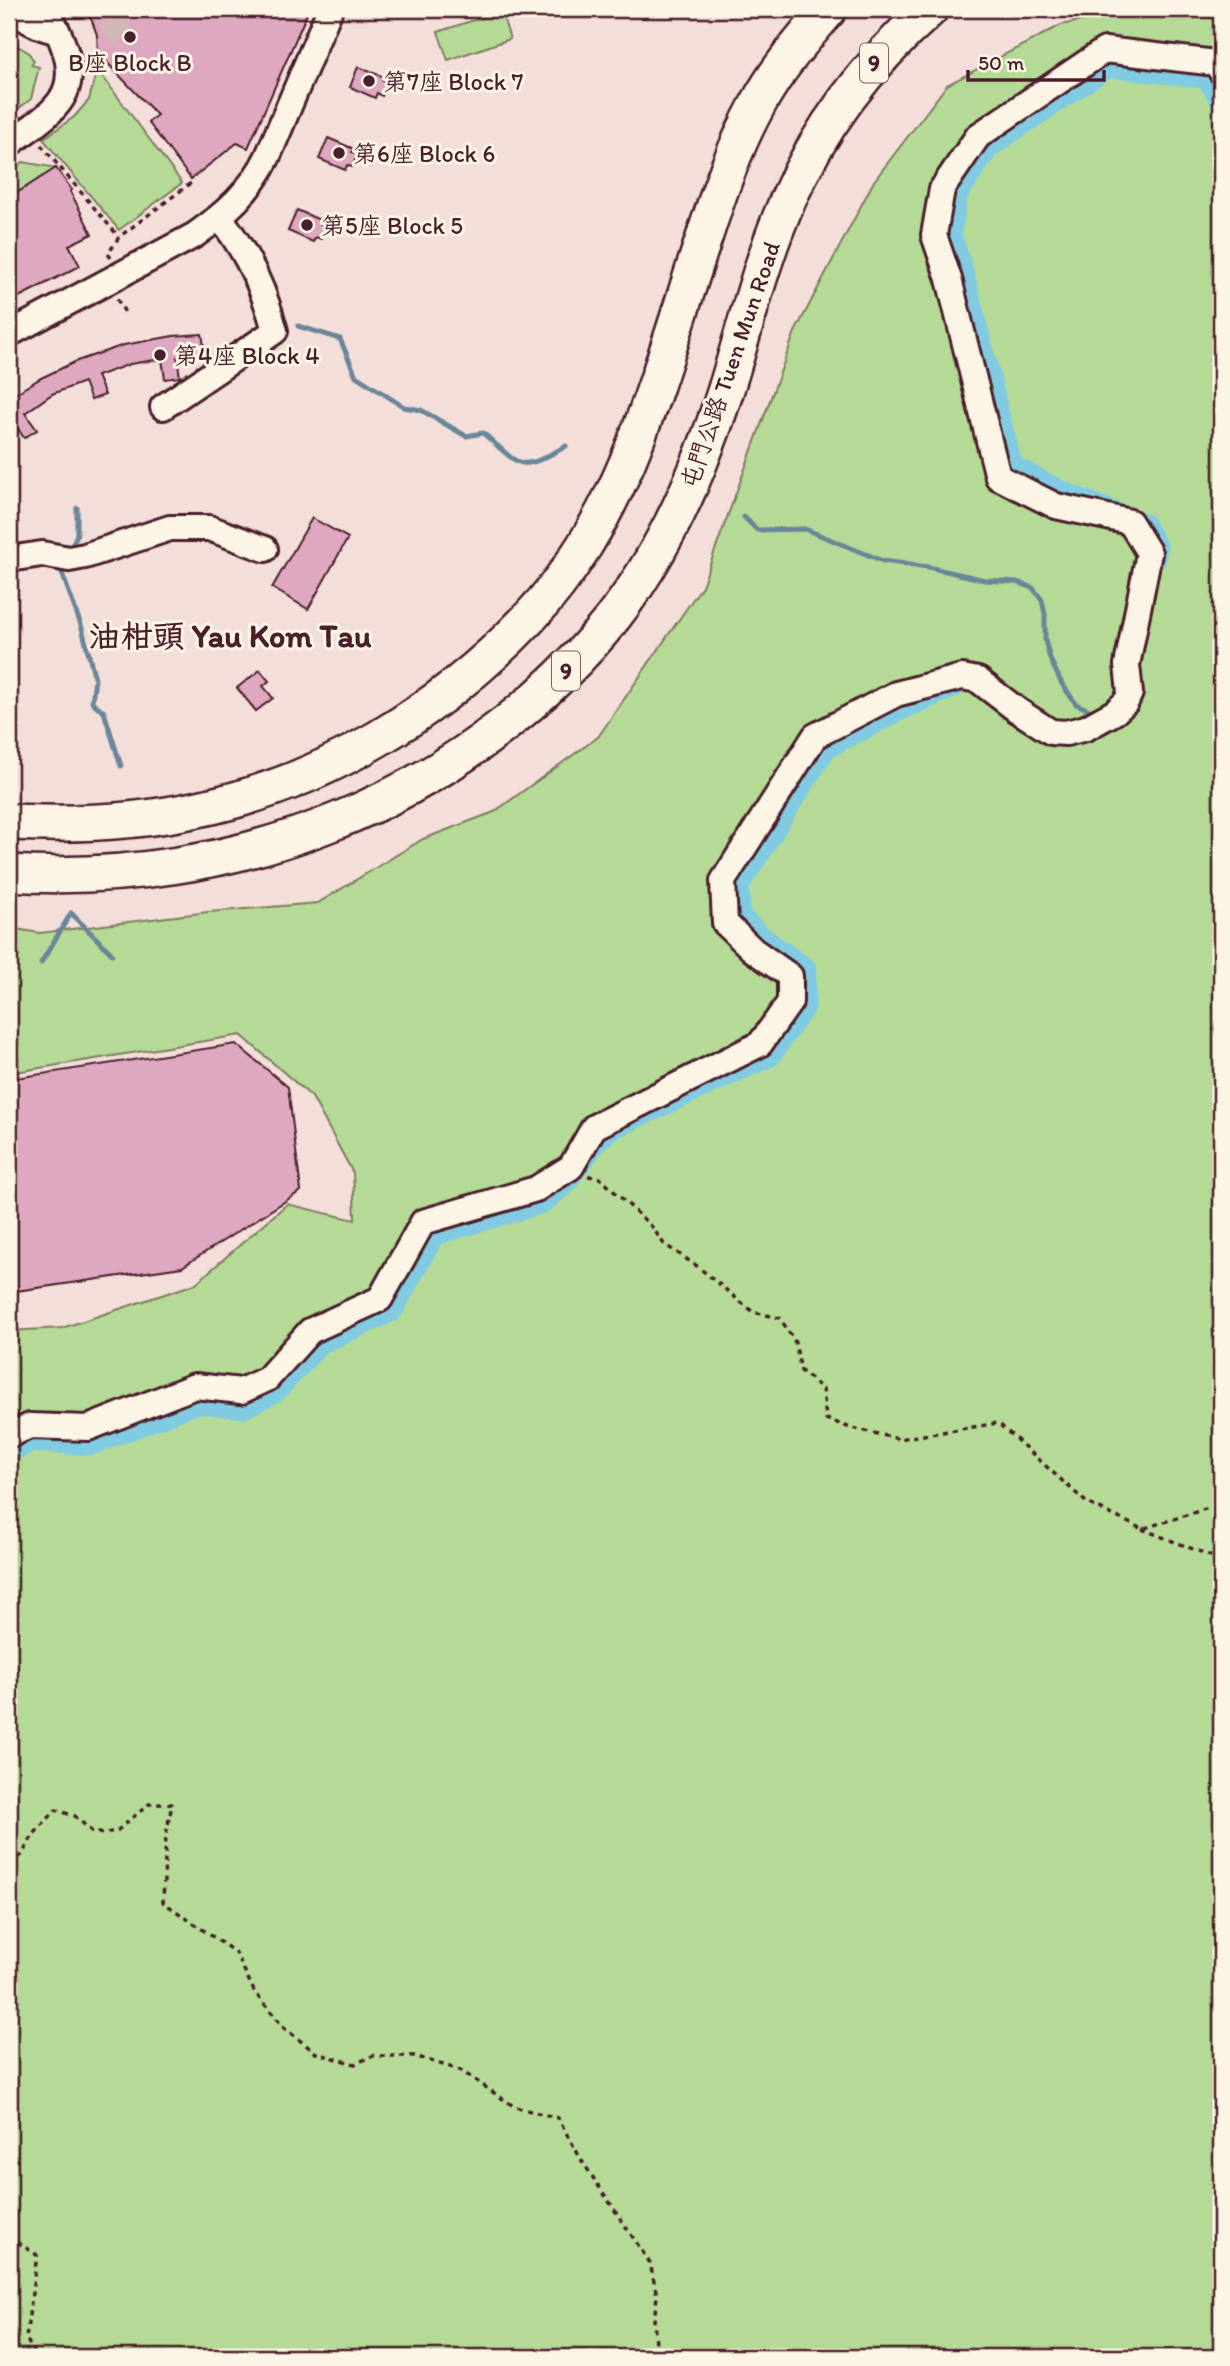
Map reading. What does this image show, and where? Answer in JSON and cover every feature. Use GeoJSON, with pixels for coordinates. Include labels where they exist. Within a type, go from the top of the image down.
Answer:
{"type":"FeatureCollection","features":[{"type":"Feature","properties":{"kind":"highway"},"geometry":{"type":"LineString","coordinates":[[9,822],[68,824],[124,820],[200,809],[243,797],[319,768],[397,727],[464,679],[531,617],[557,585],[591,532],[625,467],[738,144],[769,85],[829,9]]}},
{"type":"Feature","properties":{"kind":"highway","name":"屯門公路 Tuen Mun Road"},"geometry":{"type":"LineString","coordinates":[[9,873],[97,874],[160,868],[219,858],[306,832],[365,809],[441,770],[494,734],[551,685],[587,648],[626,600],[646,572],[676,516],[718,414],[774,236],[812,151],[852,89],[892,43],[930,9]]}},
{"type":"Feature","properties":{"kind":"street"},"geometry":{"type":"LineString","coordinates":[[13,9],[46,29],[57,31]]}},
{"type":"Feature","properties":{"kind":"street"},"geometry":{"type":"LineString","coordinates":[[9,144],[50,113],[68,89],[70,68],[54,22],[44,9]]}},
{"type":"Feature","properties":{"kind":"street"},"geometry":{"type":"LineString","coordinates":[[9,334],[195,235],[220,218],[247,191],[259,174],[330,9]]}},
{"type":"Feature","properties":{"kind":"street"},"geometry":{"type":"LineString","coordinates":[[9,1435],[30,1426],[88,1429],[195,1386],[241,1391],[267,1379],[310,1331],[380,1298],[423,1222],[536,1189],[571,1167],[594,1127],[760,1044],[790,1002],[790,976],[753,950],[724,923],[723,881],[815,736],[897,694],[962,677],[978,680],[1051,732],[1066,733],[1086,728],[1115,712],[1126,702],[1131,683],[1127,664],[1149,552],[1130,522],[1056,506],[998,477],[949,279],[934,235],[942,189],[978,136],[1105,50],[1216,63],[1221,71]]}},
{"type":"Feature","properties":{"kind":"street"},"geometry":{"type":"LineString","coordinates":[[163,407],[275,331],[253,268],[220,218]]}},
{"type":"Feature","properties":{"kind":"street"},"geometry":{"type":"LineString","coordinates":[[9,559],[42,554],[69,559],[85,556],[170,528],[209,528],[265,549]]}},
{"type":"Feature","properties":{"kind":"path"},"geometry":{"type":"LineString","coordinates":[[37,141],[119,237]]}},
{"type":"Feature","properties":{"kind":"path"},"geometry":{"type":"LineString","coordinates":[[108,254],[119,237],[191,183]]}},
{"type":"Feature","properties":{"kind":"path"},"geometry":{"type":"LineString","coordinates":[[113,293],[127,316]]}},
{"type":"Feature","properties":{"kind":"path"},"geometry":{"type":"LineString","coordinates":[[585,1176],[600,1178],[652,1227],[664,1244],[697,1266],[753,1312],[780,1318],[795,1342],[801,1371],[823,1388],[826,1419],[899,1439],[998,1423],[1087,1503],[1142,1529],[1221,1560]]}},
{"type":"Feature","properties":{"kind":"path"},"geometry":{"type":"LineString","coordinates":[[1142,1529],[1221,1504]]}},
{"type":"Feature","properties":{"kind":"path"},"geometry":{"type":"LineString","coordinates":[[9,1862],[22,1855],[33,1835],[56,1810],[75,1816],[91,1831],[103,1834],[118,1829],[149,1804],[172,1804],[166,1835],[163,1902],[236,1953],[254,1991],[284,2028],[316,2053],[355,2064],[372,2056],[414,2056],[460,2070],[515,2107],[558,2118],[582,2161],[650,2263],[657,2296],[654,2321],[657,2357]]}},
{"type":"Feature","properties":{"kind":"path"},"geometry":{"type":"LineString","coordinates":[[9,2237],[37,2255],[26,2338],[36,2357]]}},
{"type":"Feature","properties":{"kind":"green space"},"geometry":{"type":"Polygon","coordinates":[[[1137,9],[1221,9],[1221,2357],[9,2357],[9,1331],[62,1328],[195,1284],[287,1204],[355,1220],[353,1173],[312,1097],[241,1035],[9,1073],[9,928],[40,933],[208,912],[318,903],[423,839],[494,812],[598,737],[702,586],[795,332],[874,181],[947,85],[1061,25],[1137,9]]]}},
{"type":"Feature","properties":{"kind":"green space"},"geometry":{"type":"Polygon","coordinates":[[[501,11],[510,39],[448,60],[438,32],[501,11]]]}},
{"type":"Feature","properties":{"kind":"green space"},"geometry":{"type":"Polygon","coordinates":[[[9,41],[28,52],[34,61],[31,65],[39,67],[31,99],[9,116],[9,41]]]}},
{"type":"Feature","properties":{"kind":"green space"},"geometry":{"type":"Polygon","coordinates":[[[97,69],[182,183],[119,230],[43,139],[74,117],[89,100],[97,69]]]}},
{"type":"Feature","properties":{"kind":"green space"},"geometry":{"type":"Polygon","coordinates":[[[23,162],[56,168],[9,198],[9,172],[23,162]]]}},
{"type":"Feature","properties":{"kind":"building"},"geometry":{"type":"Polygon","coordinates":[[[84,9],[309,9],[248,148],[237,143],[191,179],[148,122],[157,115],[98,53],[97,35],[84,9]]]}},
{"type":"Feature","properties":{"kind":"building"},"geometry":{"type":"Polygon","coordinates":[[[358,67],[384,77],[382,80],[388,83],[382,96],[377,93],[375,98],[350,87],[358,67]]]}},
{"type":"Feature","properties":{"kind":"building","name":"第6座 Block 6"},"geometry":{"type":"Polygon","coordinates":[[[328,138],[354,149],[352,152],[358,154],[352,167],[347,165],[345,170],[319,159],[328,138]]]}},
{"type":"Feature","properties":{"kind":"building"},"geometry":{"type":"Polygon","coordinates":[[[56,168],[72,190],[70,191],[92,234],[69,245],[80,266],[9,302],[9,198],[56,168]]]}},
{"type":"Feature","properties":{"kind":"building","name":"第5座 Block 5"},"geometry":{"type":"Polygon","coordinates":[[[297,210],[327,226],[321,239],[316,237],[313,242],[288,231],[297,210]]]}},
{"type":"Feature","properties":{"kind":"building"},"geometry":{"type":"Polygon","coordinates":[[[202,334],[205,353],[177,357],[180,377],[165,379],[162,359],[130,364],[97,376],[105,395],[91,400],[84,382],[52,394],[25,413],[37,430],[24,438],[13,421],[9,424],[9,389],[13,395],[77,361],[124,345],[202,334]]]}},
{"type":"Feature","properties":{"kind":"building"},"geometry":{"type":"Polygon","coordinates":[[[312,518],[348,538],[308,609],[272,588],[312,518]]]}},
{"type":"Feature","properties":{"kind":"building"},"geometry":{"type":"Polygon","coordinates":[[[260,670],[269,681],[263,686],[273,698],[256,711],[237,688],[260,670]]]}},
{"type":"Feature","properties":{"kind":"building"},"geometry":{"type":"Polygon","coordinates":[[[236,1044],[288,1087],[301,1191],[182,1267],[9,1292],[9,1079],[236,1044]]]}},
{"type":"Feature","properties":{"kind":"waterway"},"geometry":{"type":"LineString","coordinates":[[1156,561],[1158,547],[1145,523],[1062,490],[1013,465],[965,274],[952,234],[958,196],[990,148],[1109,68],[1206,79],[1221,102]]}},
{"type":"Feature","properties":{"kind":"waterway"},"geometry":{"type":"LineString","coordinates":[[298,326],[340,339],[356,376],[404,407],[421,410],[466,436],[483,433],[514,460],[529,463],[566,446]]}},
{"type":"Feature","properties":{"kind":"waterway"},"geometry":{"type":"LineString","coordinates":[[73,544],[77,534],[77,508]]}},
{"type":"Feature","properties":{"kind":"waterway"},"geometry":{"type":"LineString","coordinates":[[744,517],[757,530],[805,529],[883,561],[928,567],[985,580],[1017,582],[1033,588],[1042,600],[1045,640],[1050,659],[1062,684],[1076,704],[1096,713]]}},
{"type":"Feature","properties":{"kind":"waterway"},"geometry":{"type":"LineString","coordinates":[[62,573],[82,628],[95,679],[92,702],[104,712],[121,766]]}},
{"type":"Feature","properties":{"kind":"waterway"},"geometry":{"type":"LineString","coordinates":[[9,1453],[33,1443],[91,1446],[198,1404],[244,1409],[277,1392],[320,1345],[393,1312],[435,1236],[543,1204],[565,1186],[598,1142],[610,1131],[771,1057],[806,1007],[807,968],[764,937],[741,915],[740,886],[827,749],[903,710],[957,687]]}},
{"type":"Feature","properties":{"kind":"waterway"},"geometry":{"type":"LineString","coordinates":[[41,963],[71,913],[112,954]]}},
{"type":"Feature","properties":{"kind":"tunnel"},"geometry":{"type":"LineString","coordinates":[[107,36],[136,9]]}},
{"type":"Feature","properties":{"kind":"place","name":"B座 Block B"},"geometry":{"type":"Point","coordinates":[130,37]}},
{"type":"Feature","properties":{"kind":"place","name":"第7座 Block 7"},"geometry":{"type":"Point","coordinates":[369,81]}},
{"type":"Feature","properties":{"kind":"place","name":"第6座 Block 6"},"geometry":{"type":"Point","coordinates":[339,153]}},
{"type":"Feature","properties":{"kind":"place","name":"第5座 Block 5"},"geometry":{"type":"Point","coordinates":[307,225]}},
{"type":"Feature","properties":{"kind":"place","name":"第4座 Block 4"},"geometry":{"type":"Point","coordinates":[160,355]}},
{"type":"Feature","properties":{"kind":"district","name":"油柑頭 Yau Kom Tau"},"geometry":{"type":"Point","coordinates":[230,636]}}]}
